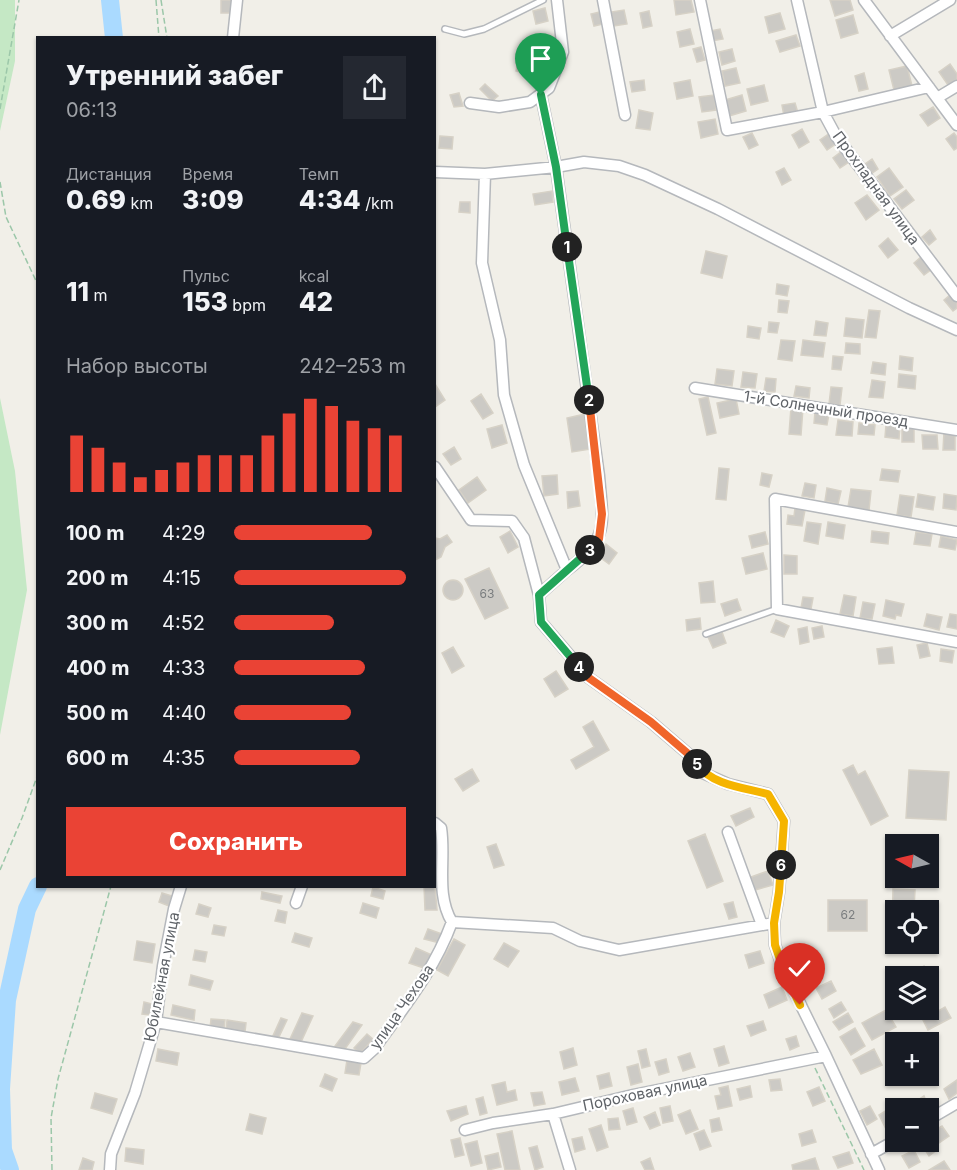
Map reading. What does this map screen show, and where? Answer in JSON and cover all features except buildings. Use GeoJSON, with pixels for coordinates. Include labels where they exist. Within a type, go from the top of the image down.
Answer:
{"type":"FeatureCollection","features":[{"type":"Feature","properties":{"kind":"street"},"geometry":{"type":"LineString","coordinates":[[232,36],[237,0]]}},
{"type":"Feature","properties":{"kind":"street"},"geometry":{"type":"LineString","coordinates":[[470,103],[499,106],[530,102],[549,88],[563,52],[557,0]]}},
{"type":"Feature","properties":{"kind":"street"},"geometry":{"type":"LineString","coordinates":[[603,0],[625,115]]}},
{"type":"Feature","properties":{"kind":"street"},"geometry":{"type":"LineString","coordinates":[[700,0],[727,130],[823,112],[928,87]]}},
{"type":"Feature","properties":{"kind":"street","name":"Прохладная улица"},"geometry":{"type":"LineString","coordinates":[[797,0],[823,112],[836,136],[957,296]]}},
{"type":"Feature","properties":{"kind":"street"},"geometry":{"type":"LineString","coordinates":[[864,0],[957,124]]}},
{"type":"Feature","properties":{"kind":"street"},"geometry":{"type":"LineString","coordinates":[[890,36],[950,0]]}},
{"type":"Feature","properties":{"kind":"street"},"geometry":{"type":"LineString","coordinates":[[937,98],[957,86]]}},
{"type":"Feature","properties":{"kind":"street"},"geometry":{"type":"LineString","coordinates":[[539,595],[585,556],[599,539],[602,514],[599,476],[556,167],[541,95]]}},
{"type":"Feature","properties":{"kind":"street"},"geometry":{"type":"LineString","coordinates":[[436,172],[485,174],[584,162],[619,165],[718,209],[909,308],[957,330]]}},
{"type":"Feature","properties":{"kind":"street"},"geometry":{"type":"LineString","coordinates":[[485,174],[482,263],[500,340],[504,395],[524,465],[567,570]]}},
{"type":"Feature","properties":{"kind":"street","name":"1-й Солнечный проезд"},"geometry":{"type":"LineString","coordinates":[[695,387],[957,430]]}},
{"type":"Feature","properties":{"kind":"street"},"geometry":{"type":"LineString","coordinates":[[436,468],[471,520],[512,521],[524,538],[539,595],[541,622],[589,678],[651,722],[693,758],[703,773],[728,784],[768,794],[784,821],[779,892],[768,924]]}},
{"type":"Feature","properties":{"kind":"street"},"geometry":{"type":"LineString","coordinates":[[957,532],[775,499],[777,609],[957,642]]}},
{"type":"Feature","properties":{"kind":"street"},"geometry":{"type":"LineString","coordinates":[[436,824],[441,828],[443,840],[441,885],[445,911],[452,922],[553,928],[580,941],[619,950],[768,924]]}},
{"type":"Feature","properties":{"kind":"street"},"geometry":{"type":"LineString","coordinates":[[728,832],[768,924],[784,971],[879,1170]]}},
{"type":"Feature","properties":{"kind":"street","name":"Юбилейная улица"},"geometry":{"type":"LineString","coordinates":[[110,1170],[111,1154],[135,1093],[156,1022],[163,966],[180,888]]}},
{"type":"Feature","properties":{"kind":"street"},"geometry":{"type":"LineString","coordinates":[[296,903],[301,888]]}},
{"type":"Feature","properties":{"kind":"street","name":"улица Чехова"},"geometry":{"type":"LineString","coordinates":[[156,1022],[364,1059],[428,973],[442,949],[452,922]]}},
{"type":"Feature","properties":{"kind":"street","name":"Пороховая улица"},"geometry":{"type":"LineString","coordinates":[[465,1130],[493,1123],[553,1114],[633,1095],[826,1056]]}},
{"type":"Feature","properties":{"kind":"street"},"geometry":{"type":"LineString","coordinates":[[939,1114],[957,1103]]}},
{"type":"Feature","properties":{"kind":"street"},"geometry":{"type":"LineString","coordinates":[[553,1114],[570,1170]]}},
{"type":"Feature","properties":{"kind":"street"},"geometry":{"type":"LineString","coordinates":[[871,1154],[885,1146]]}},
{"type":"Feature","properties":{"kind":"lane"},"geometry":{"type":"LineString","coordinates":[[445,29],[464,34],[484,29],[543,0]]}},
{"type":"Feature","properties":{"kind":"lane"},"geometry":{"type":"LineString","coordinates":[[706,634],[777,609]]}},
{"type":"Feature","properties":{"kind":"path"},"geometry":{"type":"LineString","coordinates":[[0,109],[19,0]]}},
{"type":"Feature","properties":{"kind":"path"},"geometry":{"type":"LineString","coordinates":[[156,0],[159,36]]}},
{"type":"Feature","properties":{"kind":"path"},"geometry":{"type":"LineString","coordinates":[[161,0],[167,36]]}},
{"type":"Feature","properties":{"kind":"path"},"geometry":{"type":"LineString","coordinates":[[0,182],[6,217],[36,281]]}},
{"type":"Feature","properties":{"kind":"path"},"geometry":{"type":"LineString","coordinates":[[0,870],[36,780]]}},
{"type":"Feature","properties":{"kind":"path"},"geometry":{"type":"LineString","coordinates":[[52,1170],[51,1118],[58,1079],[110,888]]}},
{"type":"Feature","properties":{"kind":"path"},"geometry":{"type":"LineString","coordinates":[[811,1059],[864,1170]]}},
{"type":"Feature","properties":{"kind":"green space"},"geometry":{"type":"Polygon","coordinates":[[[0,0],[15,0],[15,61],[0,131],[0,0]]]}},
{"type":"Feature","properties":{"kind":"green space"},"geometry":{"type":"Polygon","coordinates":[[[0,398],[15,471],[27,590],[0,735],[0,398]]]}},
{"type":"Feature","properties":{"kind":"waterway"},"geometry":{"type":"LineString","coordinates":[[110,0],[114,36]]}},
{"type":"Feature","properties":{"kind":"waterway"},"geometry":{"type":"LineString","coordinates":[[10,1170],[3,1150],[1,1089],[7,1000],[27,909],[37,888]]}},
{"type":"Feature","properties":{"kind":"route"},"geometry":{"type":"LineString","coordinates":[[541,95],[556,167],[599,476],[602,514],[599,539],[585,556],[539,595],[541,622],[589,678],[651,722],[693,758],[703,773],[728,784],[768,794],[784,821],[779,892],[774,923],[775,945],[800,1005]]}}]}
